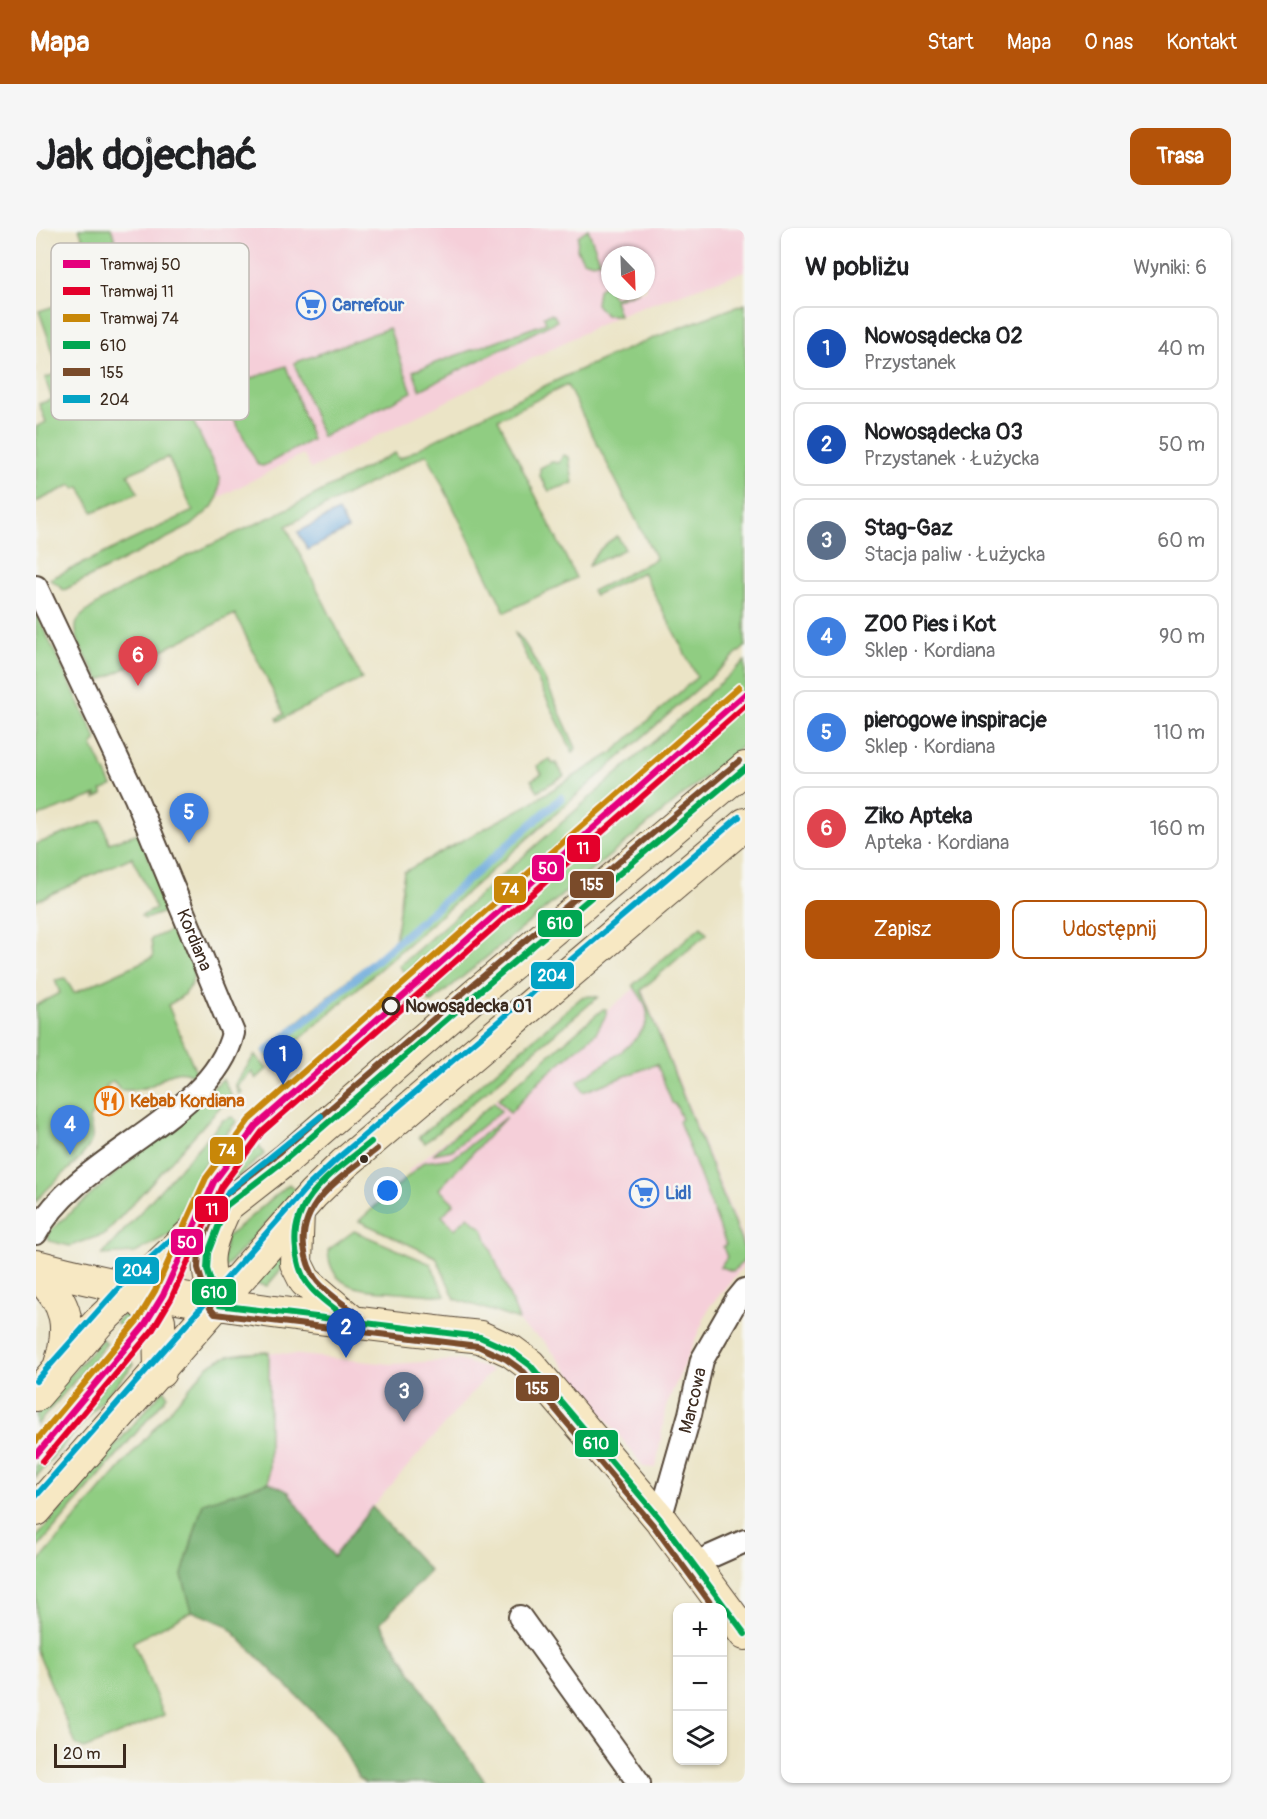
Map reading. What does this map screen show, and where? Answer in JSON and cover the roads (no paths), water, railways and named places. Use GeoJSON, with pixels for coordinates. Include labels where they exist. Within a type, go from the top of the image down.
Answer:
{"type":"FeatureCollection","features":[{"type":"Feature","properties":{"kind":"main road"},"geometry":{"type":"LineString","coordinates":[[36,1395],[130,1289],[745,768]]}},
{"type":"Feature","properties":{"kind":"main road"},"geometry":{"type":"LineString","coordinates":[[36,1510],[160,1372],[298,1211],[344,1164],[745,824]]}},
{"type":"Feature","properties":{"kind":"main road"},"geometry":{"type":"LineString","coordinates":[[218,1305],[208,1276],[208,1253],[226,1206]]}},
{"type":"Feature","properties":{"kind":"main road"},"geometry":{"type":"LineString","coordinates":[[298,1211],[296,1263],[306,1281],[354,1323]]}},
{"type":"Feature","properties":{"kind":"main road"},"geometry":{"type":"LineString","coordinates":[[36,1266],[130,1289],[218,1305],[480,1337],[511,1351],[530,1365],[660,1519],[691,1565],[745,1634]]}},
{"type":"Feature","properties":{"kind":"main road"},"geometry":{"type":"LineString","coordinates":[[36,1274],[57,1296],[66,1319],[65,1348],[58,1369]]}},
{"type":"Feature","properties":{"kind":"main road"},"geometry":{"type":"LineString","coordinates":[[130,1289],[159,1320],[160,1372]]}},
{"type":"Feature","properties":{"kind":"street","name":"Kordiana"},"geometry":{"type":"LineString","coordinates":[[36,587],[136,798],[233,1034],[219,1062],[201,1088],[97,1168],[57,1204],[36,1233]]}},
{"type":"Feature","properties":{"kind":"street","name":"Marcowa"},"geometry":{"type":"LineString","coordinates":[[660,1519],[690,1414],[702,1360],[736,1301],[745,1290]]}},
{"type":"Feature","properties":{"kind":"street"},"geometry":{"type":"LineString","coordinates":[[691,1565],[745,1541]]}},
{"type":"Feature","properties":{"kind":"street"},"geometry":{"type":"LineString","coordinates":[[520,1617],[639,1783]]}},
{"type":"Feature","properties":{"kind":"water"},"geometry":{"type":"Polygon","coordinates":[[[338,511],[348,529],[308,550],[298,532],[338,511]]]}},
{"type":"Feature","properties":{"kind":"waterway"},"geometry":{"type":"LineString","coordinates":[[267,1051],[324,1006],[561,798]]}},
{"type":"Feature","properties":{"kind":"tram line","name":"74"},"geometry":{"type":"LineString","coordinates":[[36,1441],[137,1321],[155,1291],[206,1178],[249,1120],[739,687]]}},
{"type":"Feature","properties":{"kind":"tram line","name":"50"},"geometry":{"type":"LineString","coordinates":[[36,1455],[144,1326],[163,1295],[214,1182],[256,1126],[745,694]]}},
{"type":"Feature","properties":{"kind":"tram line","name":"11"},"geometry":{"type":"LineString","coordinates":[[43,1461],[152,1331],[171,1299],[222,1186],[262,1132],[745,706]]}},
{"type":"Feature","properties":{"kind":"place","name":"Carrefour"},"geometry":{"type":"Point","coordinates":[311,305]}},
{"type":"Feature","properties":{"kind":"place","name":"Ziko Apteka"},"geometry":{"type":"Point","coordinates":[138,686]}},
{"type":"Feature","properties":{"kind":"place","name":"pierogowe inspiracje"},"geometry":{"type":"Point","coordinates":[189,843]}},
{"type":"Feature","properties":{"kind":"place","name":"Nowosądecka 01"},"geometry":{"type":"Point","coordinates":[391,1006]}},
{"type":"Feature","properties":{"kind":"place","name":"Nowosądecka 02"},"geometry":{"type":"Point","coordinates":[283,1085]}},
{"type":"Feature","properties":{"kind":"place","name":"Kebab Kordiana"},"geometry":{"type":"Point","coordinates":[109,1101]}},
{"type":"Feature","properties":{"kind":"place","name":"ZOO Pies i Kot"},"geometry":{"type":"Point","coordinates":[70,1155]}},
{"type":"Feature","properties":{"kind":"place","name":"Lidl"},"geometry":{"type":"Point","coordinates":[644,1193]}},
{"type":"Feature","properties":{"kind":"place","name":"Nowosądecka 03"},"geometry":{"type":"Point","coordinates":[346,1358]}},
{"type":"Feature","properties":{"kind":"place","name":"Stag-Gaz"},"geometry":{"type":"Point","coordinates":[404,1422]}}]}
